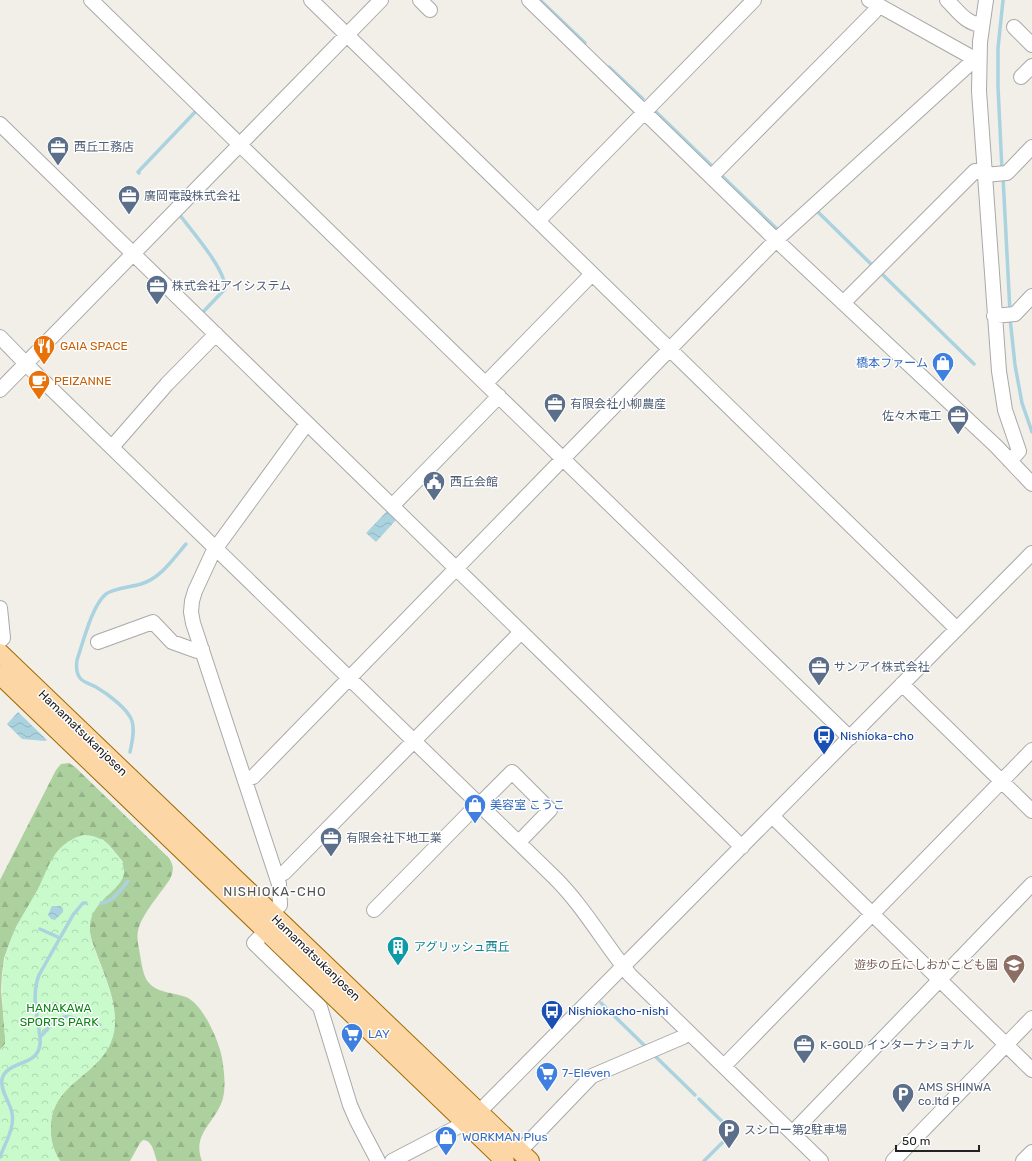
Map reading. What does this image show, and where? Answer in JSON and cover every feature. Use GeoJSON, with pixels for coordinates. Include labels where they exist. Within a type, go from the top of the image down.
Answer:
{"type":"FeatureCollection","features":[{"type":"Feature","properties":{"kind":"main road","name":"Hamamatsukanjosen"},"geometry":{"type":"LineString","coordinates":[[0,653],[269,923]]}},
{"type":"Feature","properties":{"kind":"main road","name":"Hamamatsukanjosen"},"geometry":{"type":"LineString","coordinates":[[0,675],[269,923],[472,1118],[525,1156]]}},
{"type":"Feature","properties":{"kind":"main road","name":"Hamamatsukanjosen"},"geometry":{"type":"LineString","coordinates":[[472,1118],[505,1161]]}},
{"type":"Feature","properties":{"kind":"street"},"geometry":{"type":"LineString","coordinates":[[91,0],[850,738]]}},
{"type":"Feature","properties":{"kind":"street"},"geometry":{"type":"LineString","coordinates":[[311,0],[957,629]]}},
{"type":"Feature","properties":{"kind":"street"},"geometry":{"type":"LineString","coordinates":[[0,390],[381,0]]}},
{"type":"Feature","properties":{"kind":"street"},"geometry":{"type":"LineString","coordinates":[[420,0],[430,10]]}},
{"type":"Feature","properties":{"kind":"street"},"geometry":{"type":"LineString","coordinates":[[529,0],[776,240],[996,446],[1032,484]]}},
{"type":"Feature","properties":{"kind":"street"},"geometry":{"type":"LineString","coordinates":[[538,221],[754,0]]}},
{"type":"Feature","properties":{"kind":"street"},"geometry":{"type":"LineString","coordinates":[[948,0],[969,22],[974,25],[982,25]]}},
{"type":"Feature","properties":{"kind":"street"},"geometry":{"type":"LineString","coordinates":[[986,0],[977,59],[986,174],[1002,316],[1002,397],[1009,422],[1020,451],[1010,461]]}},
{"type":"Feature","properties":{"kind":"street"},"geometry":{"type":"LineString","coordinates":[[711,176],[874,12],[873,2]]}},
{"type":"Feature","properties":{"kind":"street"},"geometry":{"type":"LineString","coordinates":[[873,2],[977,59]]}},
{"type":"Feature","properties":{"kind":"street"},"geometry":{"type":"LineString","coordinates":[[1014,27],[1032,45]]}},
{"type":"Feature","properties":{"kind":"street"},"geometry":{"type":"LineString","coordinates":[[245,780],[253,777],[776,240],[977,59]]}},
{"type":"Feature","properties":{"kind":"street"},"geometry":{"type":"LineString","coordinates":[[1021,77],[1032,66]]}},
{"type":"Feature","properties":{"kind":"street"},"geometry":{"type":"LineString","coordinates":[[0,124],[742,847]]}},
{"type":"Feature","properties":{"kind":"street"},"geometry":{"type":"LineString","coordinates":[[843,303],[975,171],[986,174],[1007,173],[1032,147]]}},
{"type":"Feature","properties":{"kind":"street"},"geometry":{"type":"LineString","coordinates":[[486,383],[592,274]]}},
{"type":"Feature","properties":{"kind":"street"},"geometry":{"type":"LineString","coordinates":[[1002,316],[1015,314],[1032,296]]}},
{"type":"Feature","properties":{"kind":"street"},"geometry":{"type":"LineString","coordinates":[[112,448],[167,384],[216,334]]}},
{"type":"Feature","properties":{"kind":"street"},"geometry":{"type":"LineString","coordinates":[[0,337],[112,448],[519,842],[566,890],[630,975],[821,1161]]}},
{"type":"Feature","properties":{"kind":"street"},"geometry":{"type":"LineString","coordinates":[[392,506],[499,396]]}},
{"type":"Feature","properties":{"kind":"street"},"geometry":{"type":"LineString","coordinates":[[308,424],[302,430],[216,548],[195,591],[191,612],[193,623],[280,884],[280,905],[254,943],[320,1007],[350,1105],[378,1161]]}},
{"type":"Feature","properties":{"kind":"street"},"geometry":{"type":"LineString","coordinates":[[392,1161],[472,1118],[1032,553]]}},
{"type":"Feature","properties":{"kind":"street"},"geometry":{"type":"LineString","coordinates":[[0,608],[3,638],[0,641]]}},
{"type":"Feature","properties":{"kind":"street"},"geometry":{"type":"LineString","coordinates":[[98,642],[153,622],[172,642],[197,651],[202,650]]}},
{"type":"Feature","properties":{"kind":"street"},"geometry":{"type":"LineString","coordinates":[[277,875],[284,873],[521,632]]}},
{"type":"Feature","properties":{"kind":"street"},"geometry":{"type":"LineString","coordinates":[[902,684],[1032,811]]}},
{"type":"Feature","properties":{"kind":"street"},"geometry":{"type":"LineString","coordinates":[[724,1066],[1032,750]]}},
{"type":"Feature","properties":{"kind":"street"},"geometry":{"type":"LineString","coordinates":[[374,910],[512,772],[550,810],[519,842]]}},
{"type":"Feature","properties":{"kind":"street"},"geometry":{"type":"LineString","coordinates":[[772,816],[1032,1070]]}},
{"type":"Feature","properties":{"kind":"street"},"geometry":{"type":"LineString","coordinates":[[792,1133],[1032,884]]}},
{"type":"Feature","properties":{"kind":"street"},"geometry":{"type":"LineString","coordinates":[[893,1161],[1032,1018]]}},
{"type":"Feature","properties":{"kind":"street"},"geometry":{"type":"LineString","coordinates":[[525,1156],[592,1076],[682,1038],[688,1032]]}},
{"type":"Feature","properties":{"kind":"street"},"geometry":{"type":"LineString","coordinates":[[1023,1161],[1032,1152]]}},
{"type":"Feature","properties":{"kind":"green space"},"geometry":{"type":"Polygon","coordinates":[[[69,763],[75,767],[169,858],[172,863],[173,871],[170,879],[143,918],[138,931],[138,942],[143,971],[149,983],[159,990],[186,997],[192,1001],[204,1015],[218,1042],[224,1073],[224,1093],[216,1114],[202,1135],[199,1151],[202,1161],[157,1161],[151,1145],[143,1140],[130,1161],[60,1161],[54,1149],[51,1126],[53,1111],[59,1099],[67,1089],[97,1063],[111,1040],[114,1029],[114,1006],[108,984],[92,940],[90,920],[92,914],[108,890],[123,862],[102,839],[50,864],[39,888],[16,927],[4,958],[1,990],[5,1044],[0,1050],[0,880],[56,770],[61,764],[69,763]]]}},
{"type":"Feature","properties":{"kind":"green space","name":"HANAKAWA SPORTS PARK"},"geometry":{"type":"Polygon","coordinates":[[[83,835],[97,837],[107,844],[122,863],[124,873],[121,881],[115,889],[99,905],[93,914],[90,926],[90,933],[114,1006],[115,1029],[112,1040],[106,1052],[97,1063],[67,1089],[59,1099],[53,1111],[51,1126],[52,1140],[54,1149],[60,1161],[0,1161],[0,1050],[5,1044],[2,987],[5,957],[15,930],[38,889],[53,857],[65,844],[83,835]]]}},
{"type":"Feature","properties":{"kind":"water"},"geometry":{"type":"Polygon","coordinates":[[[387,511],[396,520],[376,542],[366,533],[387,511]]]}},
{"type":"Feature","properties":{"kind":"water"},"geometry":{"type":"Polygon","coordinates":[[[18,712],[47,740],[22,739],[7,724],[18,712]]]}},
{"type":"Feature","properties":{"kind":"water"},"geometry":{"type":"Polygon","coordinates":[[[52,906],[60,906],[63,908],[63,912],[55,920],[51,919],[48,915],[52,906]]]}},
{"type":"Feature","properties":{"kind":"waterway"},"geometry":{"type":"LineString","coordinates":[[540,0],[585,43]]}},
{"type":"Feature","properties":{"kind":"waterway"},"geometry":{"type":"LineString","coordinates":[[1002,170],[998,87],[998,48],[1003,0]]}},
{"type":"Feature","properties":{"kind":"waterway"},"geometry":{"type":"LineString","coordinates":[[609,67],[643,99]]}},
{"type":"Feature","properties":{"kind":"waterway"},"geometry":{"type":"LineString","coordinates":[[139,173],[138,172],[197,110]]}},
{"type":"Feature","properties":{"kind":"waterway"},"geometry":{"type":"LineString","coordinates":[[654,110],[712,166]]}},
{"type":"Feature","properties":{"kind":"waterway"},"geometry":{"type":"LineString","coordinates":[[721,175],[779,231]]}},
{"type":"Feature","properties":{"kind":"waterway"},"geometry":{"type":"LineString","coordinates":[[1003,177],[1010,312]]}},
{"type":"Feature","properties":{"kind":"waterway"},"geometry":{"type":"LineString","coordinates":[[815,213],[817,211],[874,267]]}},
{"type":"Feature","properties":{"kind":"waterway"},"geometry":{"type":"LineString","coordinates":[[179,214],[207,251],[224,281],[225,289],[204,311]]}},
{"type":"Feature","properties":{"kind":"waterway"},"geometry":{"type":"LineString","coordinates":[[880,272],[974,364]]}},
{"type":"Feature","properties":{"kind":"waterway"},"geometry":{"type":"LineString","coordinates":[[1010,318],[1015,365],[1022,403],[1032,432]]}},
{"type":"Feature","properties":{"kind":"waterway"},"geometry":{"type":"LineString","coordinates":[[130,752],[133,736],[132,721],[130,716],[112,698],[80,678],[76,665],[77,660],[92,615],[101,599],[113,590],[141,584],[155,577],[161,573],[186,544]]}},
{"type":"Feature","properties":{"kind":"waterway"},"geometry":{"type":"LineString","coordinates":[[101,903],[109,901],[113,898],[128,881]]}},
{"type":"Feature","properties":{"kind":"waterway"},"geometry":{"type":"LineString","coordinates":[[0,1157],[11,1130],[13,1119],[11,1109],[2,1088],[2,1079],[5,1073],[10,1069],[28,1060],[38,1051],[40,1040],[35,995],[39,975],[73,915],[83,903],[86,903]]}},
{"type":"Feature","properties":{"kind":"waterway"},"geometry":{"type":"LineString","coordinates":[[40,929],[60,938]]}},
{"type":"Feature","properties":{"kind":"waterway"},"geometry":{"type":"LineString","coordinates":[[601,1003],[647,1048]]}},
{"type":"Feature","properties":{"kind":"waterway"},"geometry":{"type":"LineString","coordinates":[[40,1037],[60,1018],[70,1017],[88,1024],[100,1025]]}},
{"type":"Feature","properties":{"kind":"waterway"},"geometry":{"type":"LineString","coordinates":[[653,1054],[695,1095]]}},
{"type":"Feature","properties":{"kind":"waterway"},"geometry":{"type":"LineString","coordinates":[[699,1099],[733,1132],[704,1161]]}},
{"type":"Feature","properties":{"kind":"place","name":"西丘工務店"},"geometry":{"type":"Point","coordinates":[58,166]}},
{"type":"Feature","properties":{"kind":"place","name":"廣岡電設株式会社"},"geometry":{"type":"Point","coordinates":[129,216]}},
{"type":"Feature","properties":{"kind":"place","name":"株式会社アイシステム"},"geometry":{"type":"Point","coordinates":[157,306]}},
{"type":"Feature","properties":{"kind":"place","name":"GAIA SPACE"},"geometry":{"type":"Point","coordinates":[44,366]}},
{"type":"Feature","properties":{"kind":"place","name":"橋本ファーム"},"geometry":{"type":"Point","coordinates":[943,382]}},
{"type":"Feature","properties":{"kind":"place","name":"PEIZANNE"},"geometry":{"type":"Point","coordinates":[39,400]}},
{"type":"Feature","properties":{"kind":"place","name":"有限会社小柳農産"},"geometry":{"type":"Point","coordinates":[555,424]}},
{"type":"Feature","properties":{"kind":"place","name":"佐々木電工"},"geometry":{"type":"Point","coordinates":[958,436]}},
{"type":"Feature","properties":{"kind":"place","name":"西丘会館"},"geometry":{"type":"Point","coordinates":[434,502]}},
{"type":"Feature","properties":{"kind":"place","name":"サンアイ株式会社"},"geometry":{"type":"Point","coordinates":[819,686]}},
{"type":"Feature","properties":{"kind":"place","name":"Nishioka-cho"},"geometry":{"type":"Point","coordinates":[824,756]}},
{"type":"Feature","properties":{"kind":"place","name":"美容室 こうこ"},"geometry":{"type":"Point","coordinates":[475,824]}},
{"type":"Feature","properties":{"kind":"place","name":"有限会社下地工業"},"geometry":{"type":"Point","coordinates":[331,858]}},
{"type":"Feature","properties":{"kind":"place","name":"アグリッシュ西丘"},"geometry":{"type":"Point","coordinates":[398,966]}},
{"type":"Feature","properties":{"kind":"place","name":"遊歩の丘にしおかこども園"},"geometry":{"type":"Point","coordinates":[1014,984]}},
{"type":"Feature","properties":{"kind":"place","name":"Nishiokacho-nishi"},"geometry":{"type":"Point","coordinates":[552,1030]}},
{"type":"Feature","properties":{"kind":"place","name":"LAY"},"geometry":{"type":"Point","coordinates":[352,1054]}},
{"type":"Feature","properties":{"kind":"place","name":"K-GOLD インターナショナル"},"geometry":{"type":"Point","coordinates":[804,1064]}},
{"type":"Feature","properties":{"kind":"place","name":"7-Eleven"},"geometry":{"type":"Point","coordinates":[547,1092]}},
{"type":"Feature","properties":{"kind":"place","name":"AMS SHINWA co.ltd P"},"geometry":{"type":"Point","coordinates":[903,1114]}},
{"type":"Feature","properties":{"kind":"place","name":"スシロー第2駐車場"},"geometry":{"type":"Point","coordinates":[729,1150]}},
{"type":"Feature","properties":{"kind":"place","name":"WORKMAN Plus"},"geometry":{"type":"Point","coordinates":[446,1156]}},
{"type":"Feature","properties":{"kind":"district","name":"NISHIOKA-CHO"},"geometry":{"type":"Point","coordinates":[275,891]}}]}
